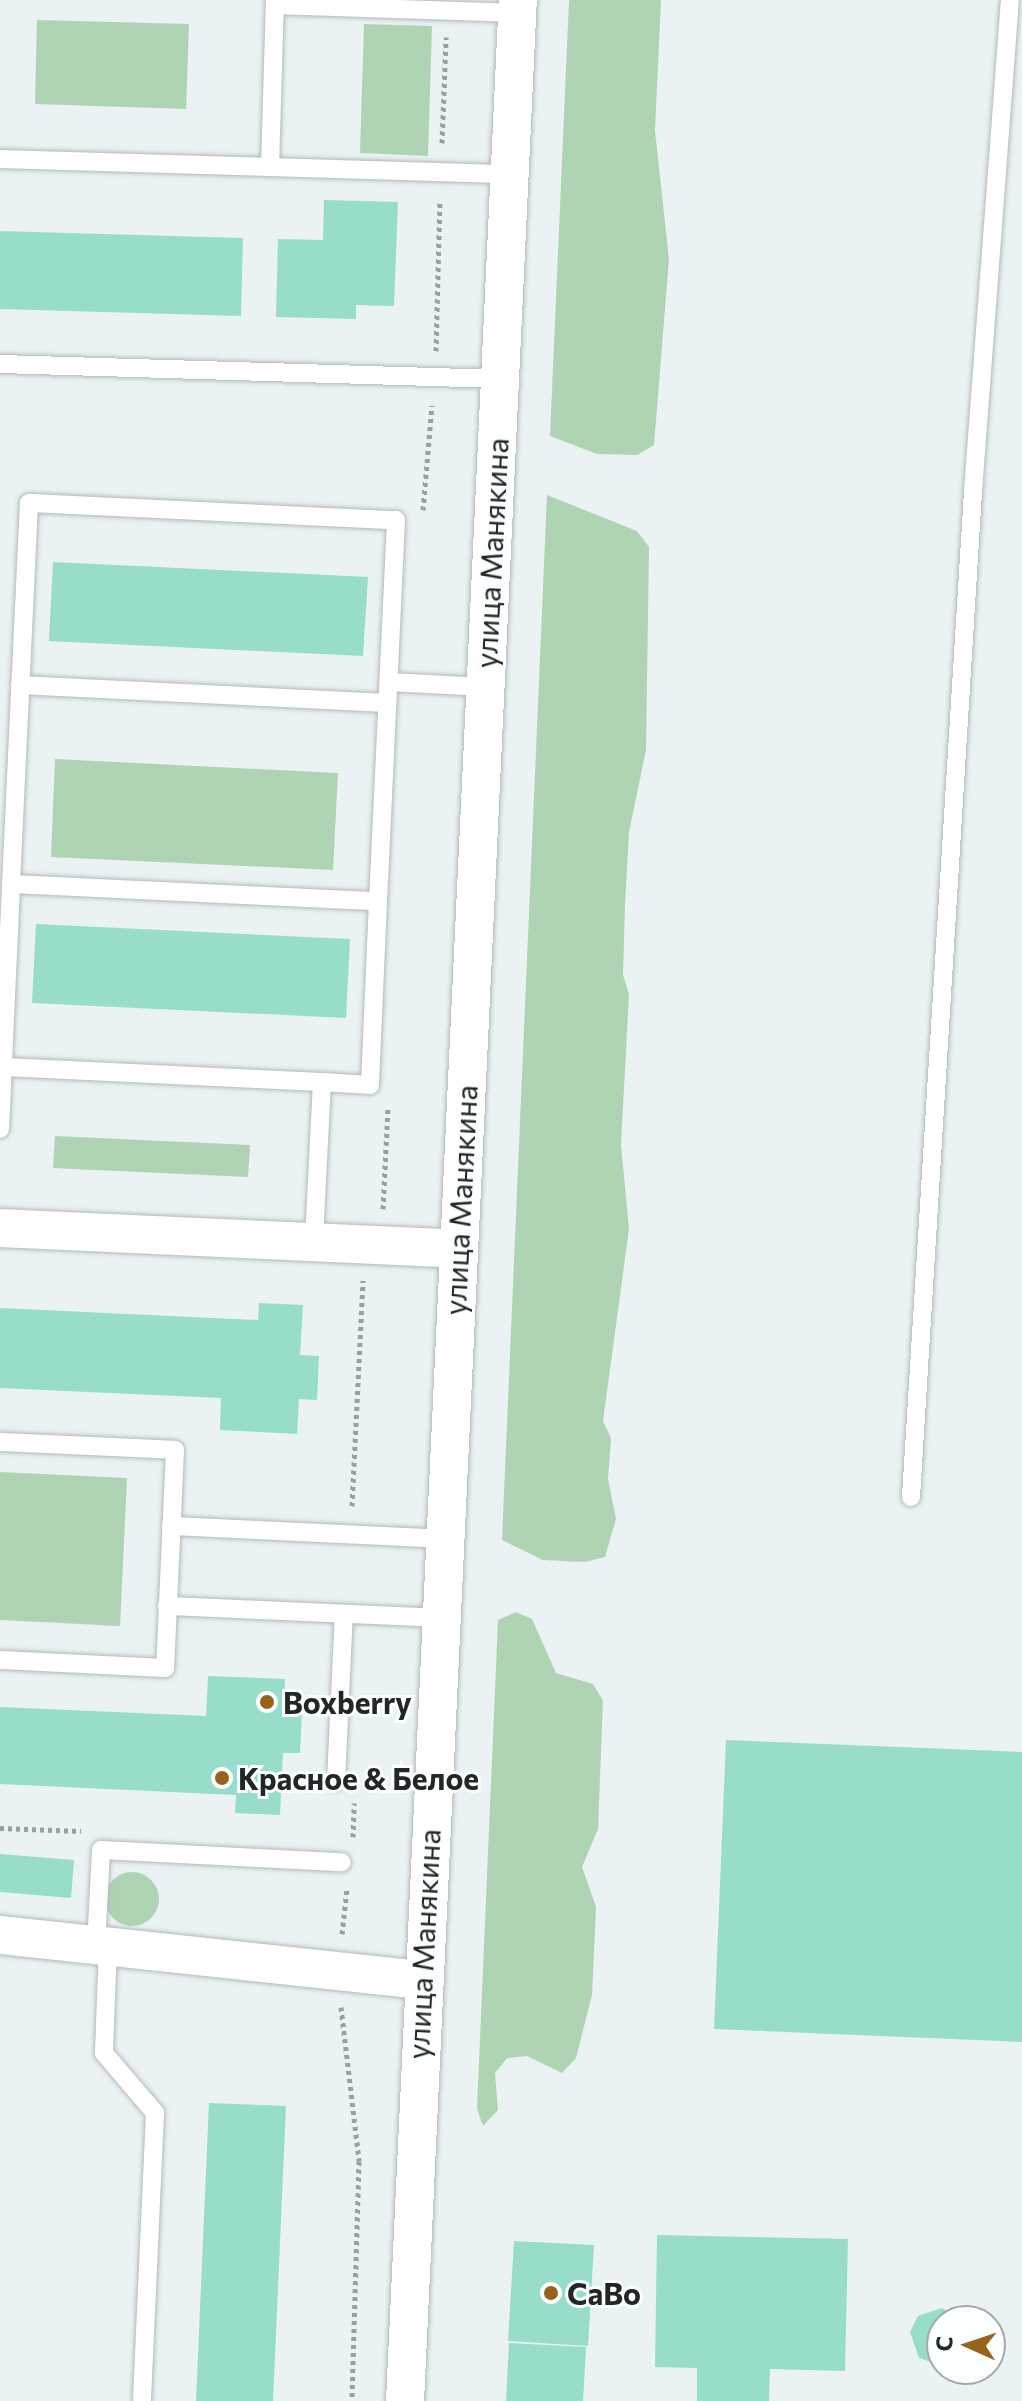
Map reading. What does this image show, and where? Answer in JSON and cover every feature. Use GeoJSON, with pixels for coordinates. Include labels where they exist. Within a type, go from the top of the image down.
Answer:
{"type":"FeatureCollection","features":[{"type":"Feature","properties":{"kind":"street","name":"улица Манякина"},"geometry":{"type":"LineString","coordinates":[[405,2401],[439,1618],[518,6]]}},
{"type":"Feature","properties":{"kind":"street"},"geometry":{"type":"LineString","coordinates":[[0,1228],[457,1249]]}},
{"type":"Feature","properties":{"kind":"street"},"geometry":{"type":"LineString","coordinates":[[0,1935],[422,1980]]}},
{"type":"Feature","properties":{"kind":"lane"},"geometry":{"type":"LineString","coordinates":[[911,1497],[973,491],[1010,0]]}},
{"type":"Feature","properties":{"kind":"lane"},"geometry":{"type":"LineString","coordinates":[[270,167],[275,3],[518,6]]}},
{"type":"Feature","properties":{"kind":"lane"},"geometry":{"type":"LineString","coordinates":[[0,159],[510,174]]}},
{"type":"Feature","properties":{"kind":"lane"},"geometry":{"type":"LineString","coordinates":[[0,364],[500,379]]}},
{"type":"Feature","properties":{"kind":"lane"},"geometry":{"type":"LineString","coordinates":[[0,1129],[29,503],[396,520],[370,1085],[3,1067]]}},
{"type":"Feature","properties":{"kind":"lane"},"geometry":{"type":"LineString","coordinates":[[389,682],[485,687]]}},
{"type":"Feature","properties":{"kind":"lane"},"geometry":{"type":"LineString","coordinates":[[20,685],[387,703]]}},
{"type":"Feature","properties":{"kind":"lane"},"geometry":{"type":"LineString","coordinates":[[11,884],[378,901]]}},
{"type":"Feature","properties":{"kind":"lane"},"geometry":{"type":"LineString","coordinates":[[314,1242],[322,1082]]}},
{"type":"Feature","properties":{"kind":"lane"},"geometry":{"type":"LineString","coordinates":[[0,1442],[175,1450],[165,1668],[0,1660]]}},
{"type":"Feature","properties":{"kind":"lane"},"geometry":{"type":"LineString","coordinates":[[171,1526],[443,1539]]}},
{"type":"Feature","properties":{"kind":"lane"},"geometry":{"type":"LineString","coordinates":[[167,1606],[439,1618]]}},
{"type":"Feature","properties":{"kind":"lane"},"geometry":{"type":"LineString","coordinates":[[336,1781],[344,1614]]}},
{"type":"Feature","properties":{"kind":"lane"},"geometry":{"type":"LineString","coordinates":[[142,2401],[155,2113],[104,2053],[101,1850],[346,1867]]}},
{"type":"Feature","properties":{"kind":"path"},"geometry":{"type":"LineString","coordinates":[[351,1535],[364,1245]]}},
{"type":"Feature","properties":{"kind":"path"},"geometry":{"type":"LineString","coordinates":[[352,1843],[354,1798]]}},
{"type":"Feature","properties":{"kind":"path"},"geometry":{"type":"LineString","coordinates":[[0,1828],[92,1832]]}},
{"type":"Feature","properties":{"kind":"path"},"geometry":{"type":"LineString","coordinates":[[346,1867],[337,1972],[359,2161],[352,2401]]}},
{"type":"Feature","properties":{"kind":"green space"},"geometry":{"type":"Polygon","coordinates":[[[569,0],[661,0],[655,131],[669,259],[654,445],[637,455],[597,454],[550,436],[569,0]]]}},
{"type":"Feature","properties":{"kind":"green space"},"geometry":{"type":"Polygon","coordinates":[[[37,20],[189,24],[186,109],[35,104],[37,20]]]}},
{"type":"Feature","properties":{"kind":"green space"},"geometry":{"type":"Polygon","coordinates":[[[364,24],[432,26],[428,156],[360,153],[364,24]]]}},
{"type":"Feature","properties":{"kind":"green space"},"geometry":{"type":"Polygon","coordinates":[[[547,495],[637,531],[649,547],[646,750],[629,832],[625,905],[623,975],[629,994],[621,1145],[629,1229],[603,1421],[611,1438],[608,1479],[616,1519],[605,1557],[585,1562],[543,1560],[502,1540],[547,495]]]}},
{"type":"Feature","properties":{"kind":"green space"},"geometry":{"type":"Polygon","coordinates":[[[55,759],[338,773],[333,870],[51,857],[55,759]]]}},
{"type":"Feature","properties":{"kind":"green space"},"geometry":{"type":"Polygon","coordinates":[[[55,1136],[250,1145],[248,1177],[53,1168],[55,1136]]]}},
{"type":"Feature","properties":{"kind":"green space"},"geometry":{"type":"Polygon","coordinates":[[[0,1472],[127,1478],[120,1626],[0,1620],[0,1472]]]}},
{"type":"Feature","properties":{"kind":"green space"},"geometry":{"type":"Polygon","coordinates":[[[516,1612],[532,1619],[556,1673],[593,1684],[603,1701],[598,1829],[582,1867],[596,1907],[592,1995],[576,2058],[562,2073],[527,2056],[507,2058],[495,2073],[498,2110],[483,2126],[477,2109],[498,1620],[516,1612]]]}},
{"type":"Feature","properties":{"kind":"green space"},"geometry":{"type":"Polygon","coordinates":[[[132,1872],[151,1880],[159,1899],[151,1918],[132,1926],[113,1918],[105,1899],[113,1880],[132,1872]]]}},
{"type":"Feature","properties":{"kind":"building"},"geometry":{"type":"Polygon","coordinates":[[[324,200],[398,202],[394,306],[356,305],[356,319],[276,317],[278,239],[323,240],[324,200]]]}},
{"type":"Feature","properties":{"kind":"building"},"geometry":{"type":"Polygon","coordinates":[[[0,231],[243,238],[241,316],[0,309],[0,231]]]}},
{"type":"Feature","properties":{"kind":"building"},"geometry":{"type":"Polygon","coordinates":[[[53,562],[368,577],[363,656],[49,641],[53,562]]]}},
{"type":"Feature","properties":{"kind":"building"},"geometry":{"type":"Polygon","coordinates":[[[36,924],[350,939],[346,1018],[32,1003],[36,924]]]}},
{"type":"Feature","properties":{"kind":"building"},"geometry":{"type":"Polygon","coordinates":[[[259,1303],[303,1305],[300,1355],[319,1356],[317,1400],[299,1399],[297,1434],[220,1430],[221,1398],[0,1388],[0,1308],[258,1320],[259,1303]]]}},
{"type":"Feature","properties":{"kind":"building"},"geometry":{"type":"Polygon","coordinates":[[[208,1676],[285,1679],[284,1712],[302,1713],[300,1753],[283,1753],[280,1815],[235,1813],[236,1795],[0,1784],[0,1707],[206,1716],[208,1676]]]}},
{"type":"Feature","properties":{"kind":"building"},"geometry":{"type":"Polygon","coordinates":[[[726,1740],[1022,1752],[1022,2042],[714,2029],[726,1740]]]}},
{"type":"Feature","properties":{"kind":"building"},"geometry":{"type":"Polygon","coordinates":[[[0,1854],[74,1860],[71,1898],[0,1892],[0,1854]]]}},
{"type":"Feature","properties":{"kind":"building"},"geometry":{"type":"Polygon","coordinates":[[[209,2103],[286,2106],[273,2401],[196,2401],[209,2103]]]}},
{"type":"Feature","properties":{"kind":"building"},"geometry":{"type":"Polygon","coordinates":[[[657,2235],[848,2239],[845,2371],[770,2369],[769,2401],[697,2401],[697,2368],[655,2367],[657,2235]]]}},
{"type":"Feature","properties":{"kind":"building","name":"СаВо"},"geometry":{"type":"Polygon","coordinates":[[[514,2241],[594,2245],[588,2346],[508,2341],[514,2241]]]}},
{"type":"Feature","properties":{"kind":"building"},"geometry":{"type":"Polygon","coordinates":[[[926,2313],[926,2360],[919,2358],[910,2332],[918,2316],[926,2313]]]}},
{"type":"Feature","properties":{"kind":"building"},"geometry":{"type":"Polygon","coordinates":[[[509,2343],[586,2347],[583,2401],[506,2401],[509,2343]]]}},
{"type":"Feature","properties":{"kind":"place","name":"Boxberry"},"geometry":{"type":"Point","coordinates":[267,1702]}},
{"type":"Feature","properties":{"kind":"place","name":"Красное & Белое"},"geometry":{"type":"Point","coordinates":[222,1778]}},
{"type":"Feature","properties":{"kind":"place","name":"СаВо"},"geometry":{"type":"Point","coordinates":[551,2293]}}]}
